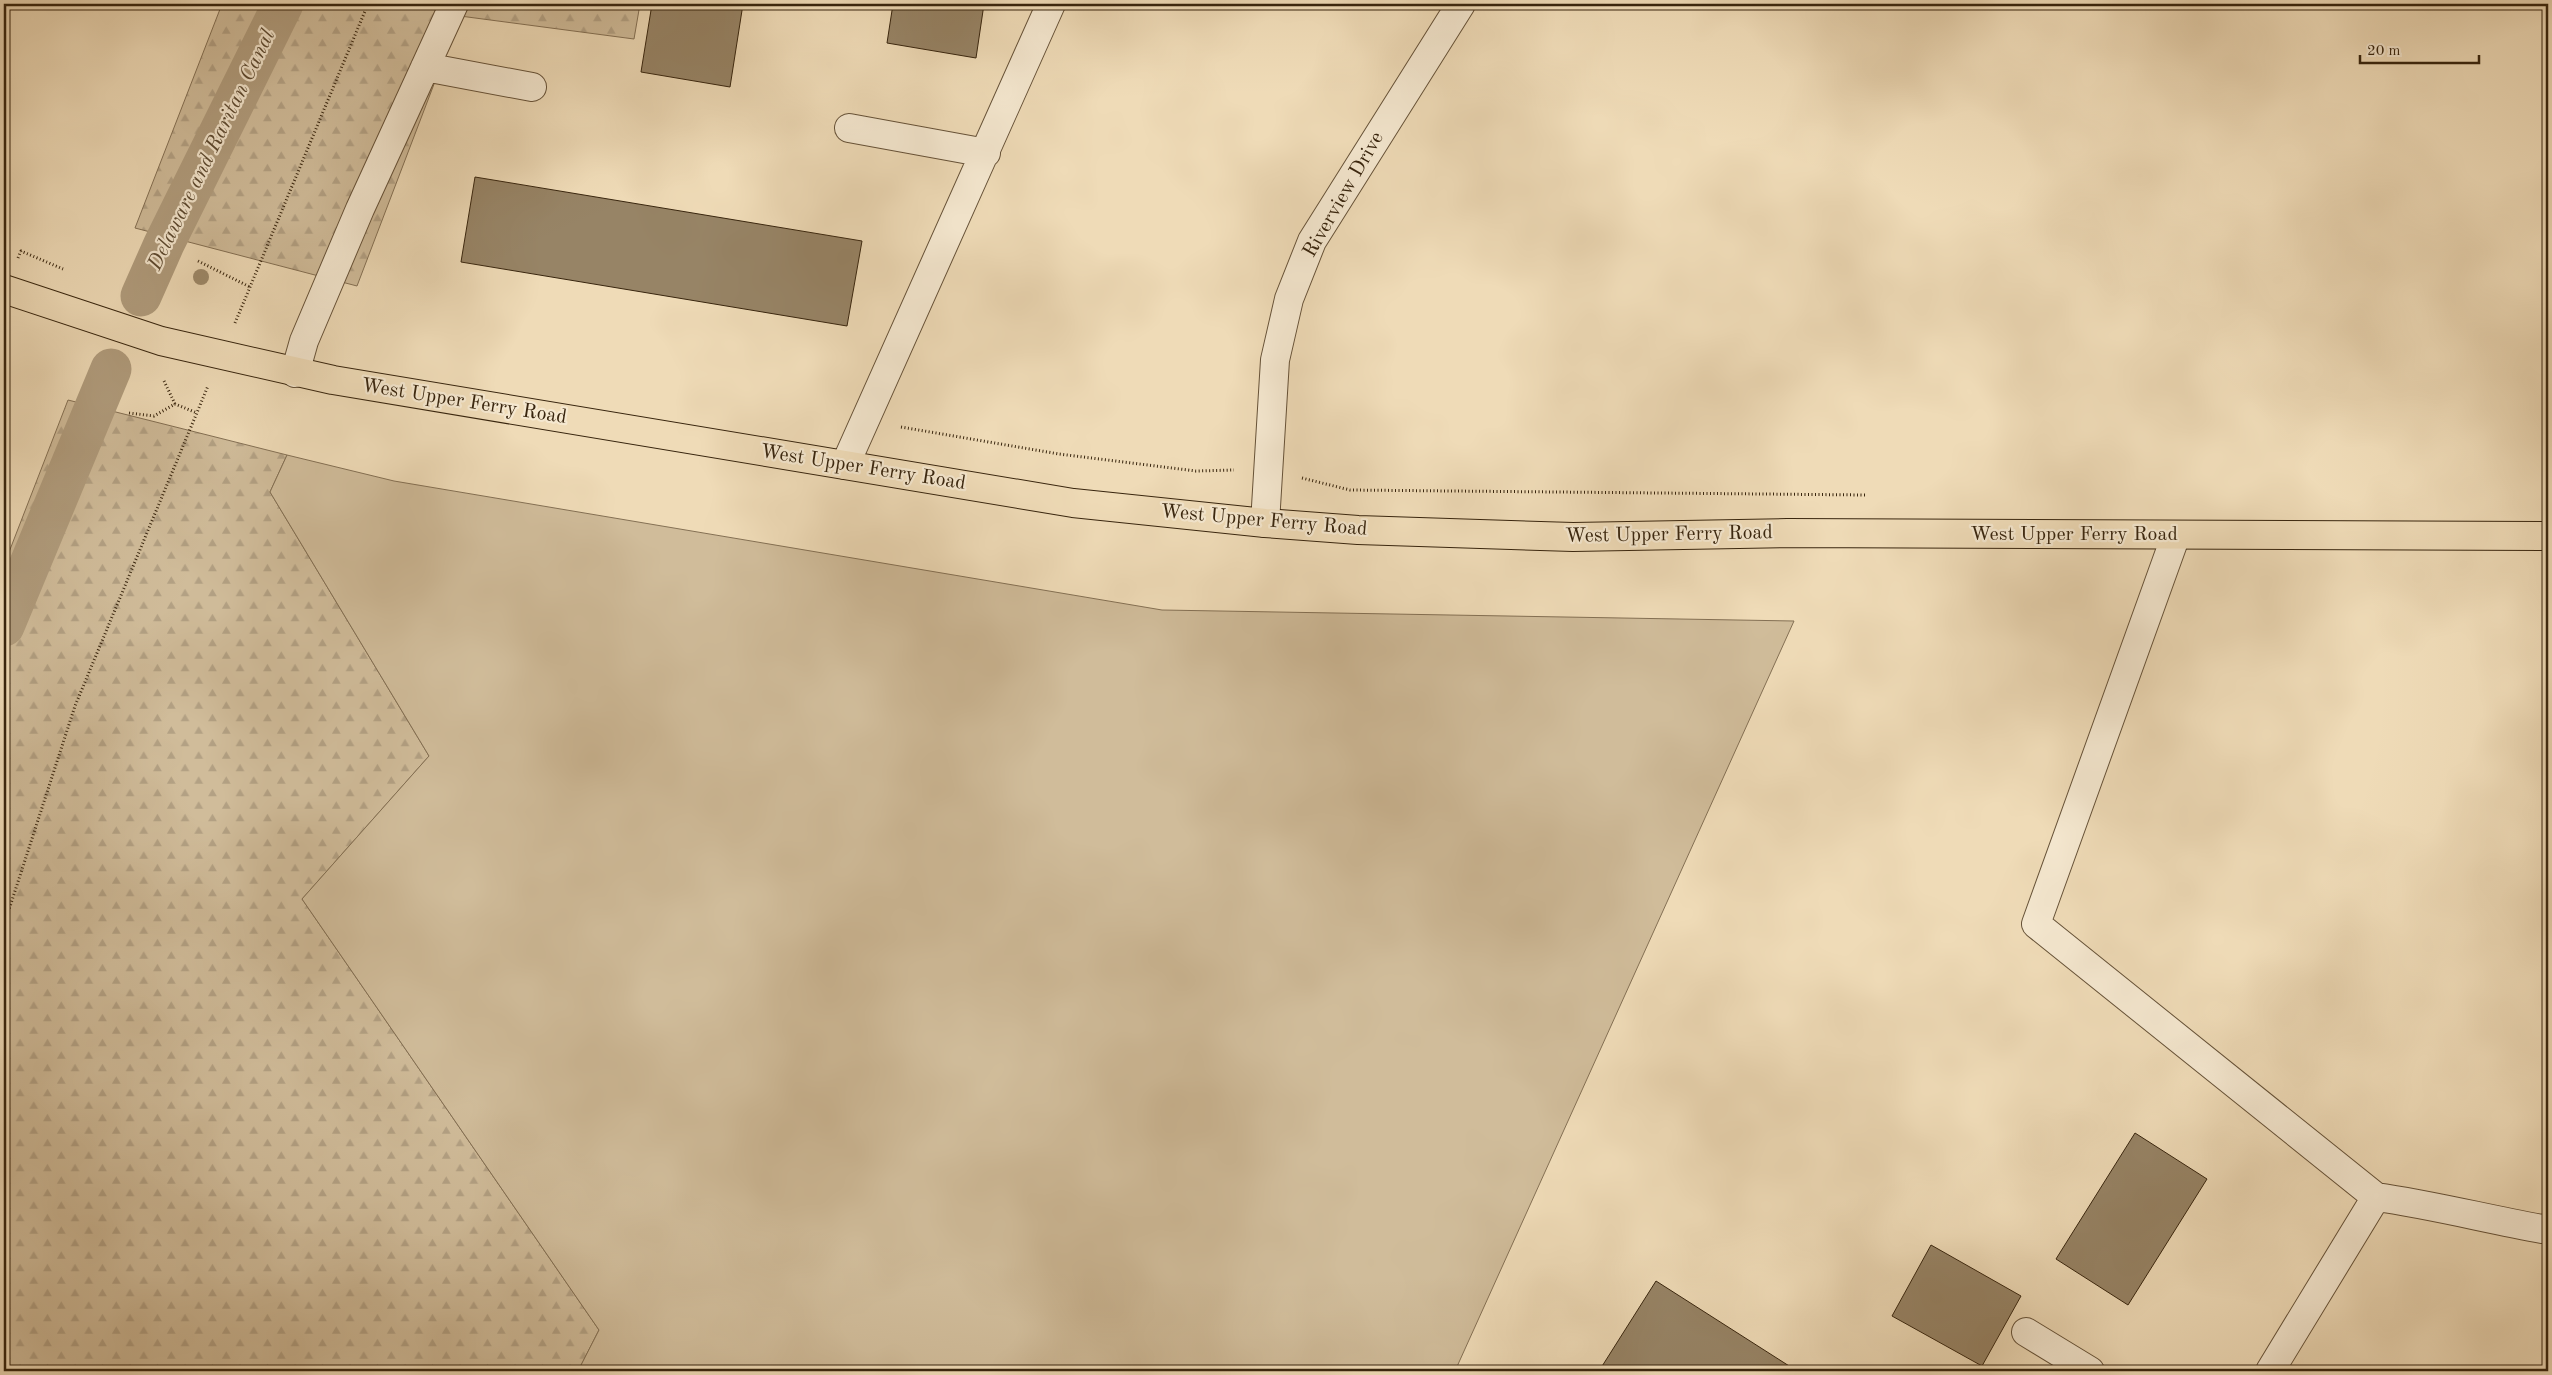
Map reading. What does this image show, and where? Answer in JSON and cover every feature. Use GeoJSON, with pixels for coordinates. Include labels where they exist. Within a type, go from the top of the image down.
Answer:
{"type":"FeatureCollection","features":[{"type":"Feature","properties":{"kind":"main road","name":"West Upper Ferry Road"},"geometry":{"type":"LineString","coordinates":[[4,289],[161,341],[295,373],[1073,503],[1265,523],[1358,530],[1573,537],[1787,533],[2548,536]]}},
{"type":"Feature","properties":{"kind":"street"},"geometry":{"type":"LineString","coordinates":[[295,373],[304,341],[360,209],[454,4]]}},
{"type":"Feature","properties":{"kind":"street"},"geometry":{"type":"LineString","coordinates":[[845,466],[1051,4]]}},
{"type":"Feature","properties":{"kind":"street","name":"Riverview Drive"},"geometry":{"type":"LineString","coordinates":[[1265,523],[1275,360],[1289,299],[1312,241],[1461,4]]}},
{"type":"Feature","properties":{"kind":"street"},"geometry":{"type":"LineString","coordinates":[[425,66],[532,87]]}},
{"type":"Feature","properties":{"kind":"street"},"geometry":{"type":"LineString","coordinates":[[849,128],[986,153]]}},
{"type":"Feature","properties":{"kind":"street"},"geometry":{"type":"LineString","coordinates":[[2176,535],[2036,924],[2376,1197],[2428,1204],[2488,1220],[2548,1230]]}},
{"type":"Feature","properties":{"kind":"street"},"geometry":{"type":"LineString","coordinates":[[2270,1371],[2376,1197]]}},
{"type":"Feature","properties":{"kind":"street"},"geometry":{"type":"LineString","coordinates":[[2026,1332],[2090,1371]]}},
{"type":"Feature","properties":{"kind":"path"},"geometry":{"type":"LineString","coordinates":[[232,330],[368,4]]}},
{"type":"Feature","properties":{"kind":"path"},"geometry":{"type":"LineString","coordinates":[[198,261],[250,287]]}},
{"type":"Feature","properties":{"kind":"path"},"geometry":{"type":"LineString","coordinates":[[164,381],[175,404],[197,413]]}},
{"type":"Feature","properties":{"kind":"path"},"geometry":{"type":"LineString","coordinates":[[4,925],[75,706],[208,385]]}},
{"type":"Feature","properties":{"kind":"path"},"geometry":{"type":"LineString","coordinates":[[129,413],[154,416],[175,404]]}},
{"type":"Feature","properties":{"kind":"path"},"geometry":{"type":"LineString","coordinates":[[857,438],[904,426],[1059,454],[1187,470],[1268,469],[1350,490],[1864,495]]}},
{"type":"Feature","properties":{"kind":"green space"},"geometry":{"type":"Polygon","coordinates":[[[222,4],[640,4],[634,39],[460,16],[357,286],[135,228],[222,4]]]}},
{"type":"Feature","properties":{"kind":"green space"},"geometry":{"type":"Polygon","coordinates":[[[68,400],[287,455],[270,492],[429,756],[302,899],[599,1330],[578,1371],[4,1371],[4,565],[68,400]]]}},
{"type":"Feature","properties":{"kind":"green space"},"geometry":{"type":"Polygon","coordinates":[[[287,455],[394,481],[1162,610],[1794,621],[1455,1371],[578,1371],[599,1330],[302,899],[429,756],[270,492],[287,455]]]}},
{"type":"Feature","properties":{"kind":"building"},"geometry":{"type":"Polygon","coordinates":[[[652,4],[743,4],[730,87],[641,72],[652,4]]]}},
{"type":"Feature","properties":{"kind":"building"},"geometry":{"type":"Polygon","coordinates":[[[893,4],[984,4],[976,58],[887,43],[893,4]]]}},
{"type":"Feature","properties":{"kind":"building"},"geometry":{"type":"Polygon","coordinates":[[[475,177],[862,241],[847,326],[461,262],[475,177]]]}},
{"type":"Feature","properties":{"kind":"building"},"geometry":{"type":"Polygon","coordinates":[[[2135,1133],[2207,1179],[2128,1305],[2056,1259],[2135,1133]]]}},
{"type":"Feature","properties":{"kind":"building"},"geometry":{"type":"Polygon","coordinates":[[[1931,1245],[2021,1296],[1982,1366],[1892,1316],[1931,1245]]]}},
{"type":"Feature","properties":{"kind":"building"},"geometry":{"type":"Polygon","coordinates":[[[1656,1281],[1797,1371],[1599,1371],[1656,1281]]]}},
{"type":"Feature","properties":{"kind":"waterway","name":"Delaware and Raritan Canal"},"geometry":{"type":"LineString","coordinates":[[141,296],[164,244],[283,4]]}},
{"type":"Feature","properties":{"kind":"waterway","name":"Delaware and Raritan Canal"},"geometry":{"type":"LineString","coordinates":[[4,626],[111,369]]}}]}
